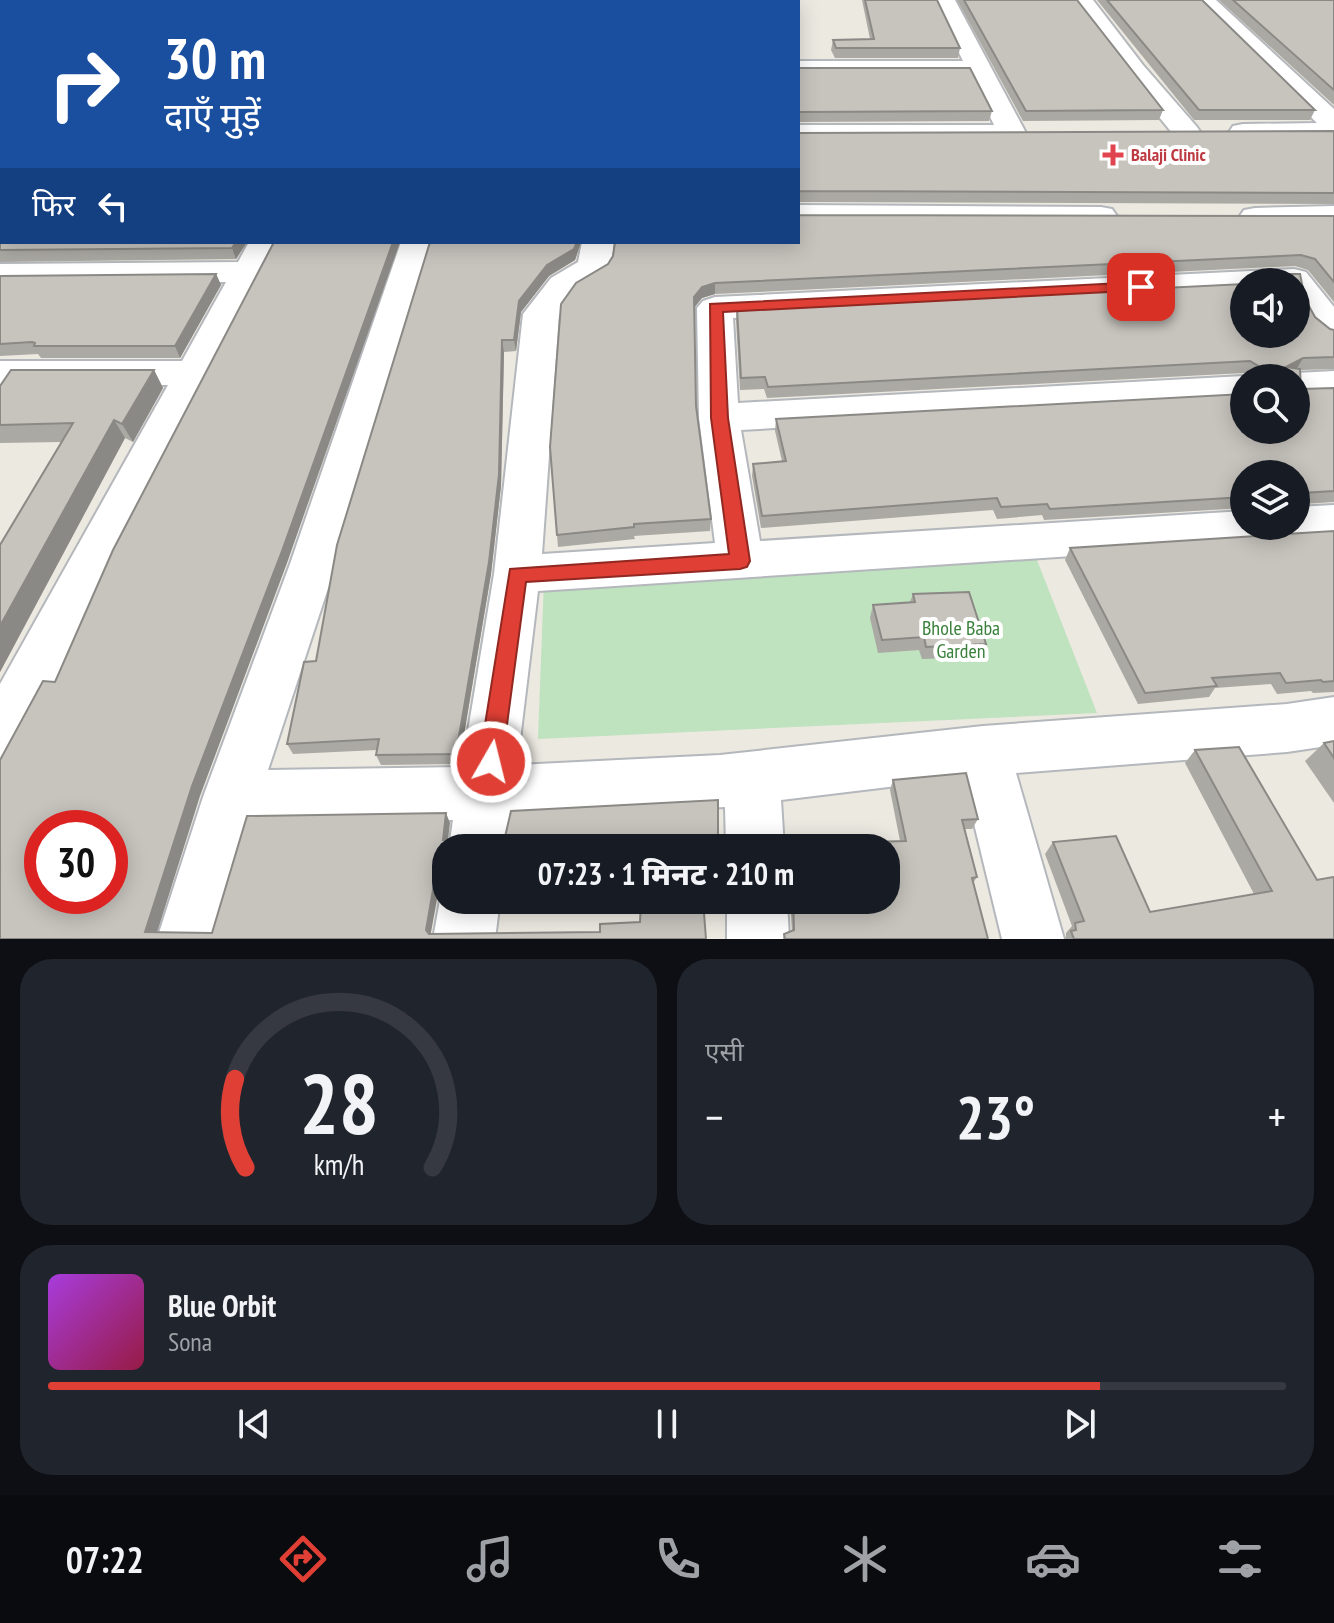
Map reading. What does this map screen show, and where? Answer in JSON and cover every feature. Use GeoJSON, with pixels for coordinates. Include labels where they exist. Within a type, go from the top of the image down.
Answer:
{"type":"FeatureCollection","features":[{"type":"Feature","properties":{"kind":"street"},"geometry":{"type":"LineString","coordinates":[[944,0],[1012,133]]}},
{"type":"Feature","properties":{"kind":"street"},"geometry":{"type":"LineString","coordinates":[[1082,0],[1134,70],[1187,133]]}},
{"type":"Feature","properties":{"kind":"street"},"geometry":{"type":"LineString","coordinates":[[1203,0],[1334,124]]}},
{"type":"Feature","properties":{"kind":"street"},"geometry":{"type":"LineString","coordinates":[[800,68],[980,68]]}},
{"type":"Feature","properties":{"kind":"street"},"geometry":{"type":"LineString","coordinates":[[1147,133],[1334,131]]}},
{"type":"Feature","properties":{"kind":"street"},"geometry":{"type":"LineString","coordinates":[[800,133],[1043,133]]}},
{"type":"Feature","properties":{"kind":"street"},"geometry":{"type":"LineString","coordinates":[[800,214],[1131,216]]}},
{"type":"Feature","properties":{"kind":"street"},"geometry":{"type":"LineString","coordinates":[[740,561],[719,418],[715,308],[1273,253],[1334,215]]}},
{"type":"Feature","properties":{"kind":"street"},"geometry":{"type":"LineString","coordinates":[[188,939],[231,797],[313,564],[416,244]]}},
{"type":"Feature","properties":{"kind":"street"},"geometry":{"type":"LineString","coordinates":[[480,834],[517,574],[541,314],[563,285],[594,267],[598,244]]}},
{"type":"Feature","properties":{"kind":"street"},"geometry":{"type":"LineString","coordinates":[[1273,253],[1334,331]]}},
{"type":"Feature","properties":{"kind":"street"},"geometry":{"type":"LineString","coordinates":[[0,274],[257,257]]}},
{"type":"Feature","properties":{"kind":"street"},"geometry":{"type":"LineString","coordinates":[[0,735],[14,683],[257,257]]}},
{"type":"Feature","properties":{"kind":"street"},"geometry":{"type":"LineString","coordinates":[[3,376],[193,373]]}},
{"type":"Feature","properties":{"kind":"street"},"geometry":{"type":"LineString","coordinates":[[1310,385],[1334,384]]}},
{"type":"Feature","properties":{"kind":"street"},"geometry":{"type":"LineString","coordinates":[[719,418],[1230,390]]}},
{"type":"Feature","properties":{"kind":"street"},"geometry":{"type":"LineString","coordinates":[[1310,523],[1334,522]]}},
{"type":"Feature","properties":{"kind":"street"},"geometry":{"type":"LineString","coordinates":[[517,574],[1230,529]]}},
{"type":"Feature","properties":{"kind":"street"},"geometry":{"type":"LineString","coordinates":[[231,797],[486,793],[752,777],[983,751],[1287,728],[1334,721]]}},
{"type":"Feature","properties":{"kind":"street"},"geometry":{"type":"LineString","coordinates":[[983,751],[1033,939]]}},
{"type":"Feature","properties":{"kind":"street"},"geometry":{"type":"LineString","coordinates":[[752,777],[754,834]]}},
{"type":"Feature","properties":{"kind":"street"},"geometry":{"type":"LineString","coordinates":[[464,939],[468,914]]}},
{"type":"Feature","properties":{"kind":"street"},"geometry":{"type":"LineString","coordinates":[[757,914],[758,939]]}},
{"type":"Feature","properties":{"kind":"green space","name":"Bhole Baba Garden"},"geometry":{"type":"Polygon","coordinates":[[[1035,555],[1097,713],[538,739],[544,580],[1035,555]]]}},
{"type":"Feature","properties":{"kind":"building"},"geometry":{"type":"Polygon","coordinates":[[[865,0],[937,0],[960,48],[836,48],[833,40],[874,39],[865,0]]]}},
{"type":"Feature","properties":{"kind":"building"},"geometry":{"type":"Polygon","coordinates":[[[964,0],[1077,0],[1163,110],[1026,111],[964,0]]]}},
{"type":"Feature","properties":{"kind":"building"},"geometry":{"type":"Polygon","coordinates":[[[1107,0],[1202,0],[1315,110],[1199,110],[1107,0]]]}},
{"type":"Feature","properties":{"kind":"building"},"geometry":{"type":"Polygon","coordinates":[[[1233,0],[1334,0],[1334,90],[1233,0]]]}},
{"type":"Feature","properties":{"kind":"building"},"geometry":{"type":"Polygon","coordinates":[[[800,68],[970,68],[992,111],[800,112],[800,68]]]}},
{"type":"Feature","properties":{"kind":"building"},"geometry":{"type":"Polygon","coordinates":[[[1334,131],[1334,193],[800,191],[800,133],[1334,131]]]}},
{"type":"Feature","properties":{"kind":"building"},"geometry":{"type":"Polygon","coordinates":[[[800,215],[1334,216],[1334,282],[1315,259],[1301,255],[715,283],[702,287],[694,297],[696,406],[711,519],[634,524],[634,527],[557,535],[550,447],[561,304],[576,283],[608,264],[615,244],[800,244],[800,215]]]}},
{"type":"Feature","properties":{"kind":"building"},"geometry":{"type":"Polygon","coordinates":[[[0,244],[235,244],[232,248],[0,250],[0,244]]]}},
{"type":"Feature","properties":{"kind":"building"},"geometry":{"type":"Polygon","coordinates":[[[273,244],[392,244],[282,551],[192,786],[145,932],[212,933],[247,816],[446,813],[444,834],[432,834],[432,896],[426,930],[429,934],[600,932],[600,924],[640,922],[640,914],[704,914],[706,939],[0,939],[0,760],[43,681],[55,682],[113,550],[273,244]]]}},
{"type":"Feature","properties":{"kind":"building"},"geometry":{"type":"Polygon","coordinates":[[[429,244],[576,244],[574,249],[547,265],[519,301],[514,340],[502,340],[499,474],[489,562],[456,754],[376,755],[379,739],[287,744],[304,662],[316,661],[337,545],[429,244]]]}},
{"type":"Feature","properties":{"kind":"building"},"geometry":{"type":"Polygon","coordinates":[[[216,274],[175,346],[0,344],[0,276],[216,274]]]}},
{"type":"Feature","properties":{"kind":"building"},"geometry":{"type":"Polygon","coordinates":[[[1230,285],[1230,348],[1310,348],[1310,308],[1315,317],[1334,330],[1334,357],[1303,358],[1292,364],[1255,364],[1250,361],[768,387],[765,377],[741,378],[737,309],[1230,285]]]}},
{"type":"Feature","properties":{"kind":"building"},"geometry":{"type":"Polygon","coordinates":[[[11,370],[154,370],[122,424],[114,420],[0,626],[0,545],[73,423],[0,425],[0,386],[11,370]]]}},
{"type":"Feature","properties":{"kind":"building"},"geometry":{"type":"Polygon","coordinates":[[[1334,388],[1334,491],[1310,492],[1310,460],[1230,460],[1230,498],[1050,509],[1047,504],[1001,507],[997,498],[762,516],[753,464],[786,461],[776,419],[1230,395],[1230,444],[1310,444],[1310,389],[1334,388]]]}},
{"type":"Feature","properties":{"kind":"building"},"geometry":{"type":"Polygon","coordinates":[[[1334,531],[1334,681],[1286,683],[1280,673],[1212,678],[1217,686],[1145,693],[1070,548],[1230,538],[1310,540],[1310,533],[1334,531]]]}},
{"type":"Feature","properties":{"kind":"building"},"geometry":{"type":"Polygon","coordinates":[[[969,592],[986,644],[926,647],[924,637],[882,640],[873,605],[915,602],[913,594],[969,592]]]}},
{"type":"Feature","properties":{"kind":"building"},"geometry":{"type":"Polygon","coordinates":[[[1334,741],[1334,758],[1324,743],[1334,741]]]}},
{"type":"Feature","properties":{"kind":"building"},"geometry":{"type":"Polygon","coordinates":[[[1239,747],[1317,880],[1334,878],[1334,939],[1074,939],[1071,931],[1076,930],[1075,923],[1084,921],[1053,842],[1116,836],[1150,912],[1272,891],[1195,750],[1239,747]]]}},
{"type":"Feature","properties":{"kind":"building"},"geometry":{"type":"Polygon","coordinates":[[[966,773],[978,819],[962,820],[977,877],[972,878],[988,939],[785,939],[784,934],[794,930],[793,914],[900,914],[900,841],[906,841],[893,780],[966,773]]]}},
{"type":"Feature","properties":{"kind":"building"},"geometry":{"type":"Polygon","coordinates":[[[718,800],[718,834],[506,834],[511,811],[718,800]]]}},
{"type":"Feature","properties":{"kind":"place","name":"Balaji Clinic"},"geometry":{"type":"Point","coordinates":[1113,155]}},
{"type":"Feature","properties":{"kind":"route"},"geometry":{"type":"LineString","coordinates":[[491,762],[517,574],[740,561],[719,418],[715,308],[1141,287]]}}]}
